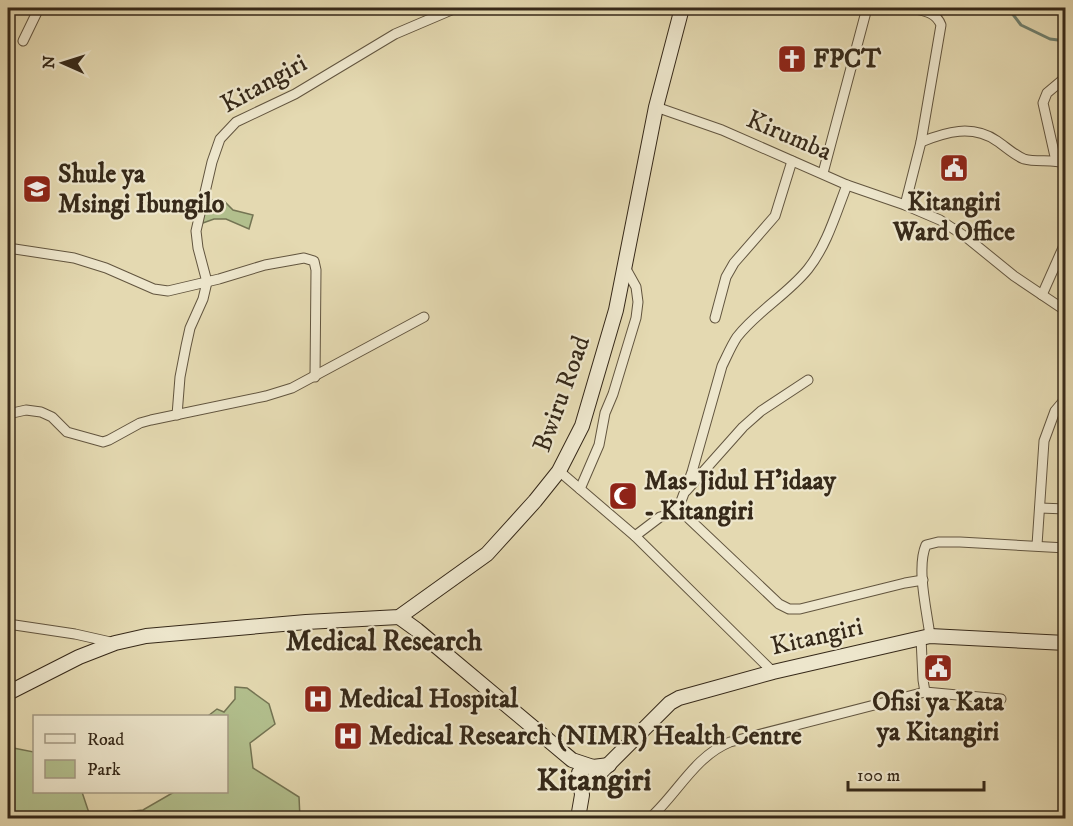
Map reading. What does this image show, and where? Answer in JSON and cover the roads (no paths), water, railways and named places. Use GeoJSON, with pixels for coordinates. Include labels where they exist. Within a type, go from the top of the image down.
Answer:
{"type":"FeatureCollection","features":[{"type":"Feature","properties":{"kind":"main road","name":"Bwiru Road"},"geometry":{"type":"LineString","coordinates":[[399,617],[487,554],[559,471],[582,426],[604,355],[626,268],[677,9]]}},
{"type":"Feature","properties":{"kind":"main road"},"geometry":{"type":"LineString","coordinates":[[8,693],[79,657],[115,643],[146,636],[306,622],[399,617],[572,760],[586,777],[582,816]]}},
{"type":"Feature","properties":{"kind":"main road","name":"Kitangiri"},"geometry":{"type":"LineString","coordinates":[[586,777],[609,765],[670,704],[679,698],[773,672],[926,637],[1065,643]]}},
{"type":"Feature","properties":{"kind":"street"},"geometry":{"type":"LineString","coordinates":[[23,41],[39,8]]}},
{"type":"Feature","properties":{"kind":"street","name":"Kitangiri"},"geometry":{"type":"LineString","coordinates":[[207,282],[198,249],[196,231],[213,158],[220,140],[228,129],[236,122],[323,79],[395,34],[456,8]]}},
{"type":"Feature","properties":{"kind":"street"},"geometry":{"type":"LineString","coordinates":[[823,173],[867,8]]}},
{"type":"Feature","properties":{"kind":"street"},"geometry":{"type":"LineString","coordinates":[[905,205],[921,142],[941,25],[933,13],[912,8]]}},
{"type":"Feature","properties":{"kind":"street"},"geometry":{"type":"LineString","coordinates":[[921,142],[943,134],[970,131],[995,139],[1022,159],[1061,163],[1043,103],[1047,93],[1065,76]]}},
{"type":"Feature","properties":{"kind":"street","name":"Kirumba"},"geometry":{"type":"LineString","coordinates":[[656,107],[722,130],[847,185],[940,220],[1065,311]]}},
{"type":"Feature","properties":{"kind":"street"},"geometry":{"type":"LineString","coordinates":[[715,318],[726,277],[734,263],[775,216],[792,161]]}},
{"type":"Feature","properties":{"kind":"street"},"geometry":{"type":"LineString","coordinates":[[677,512],[692,472],[722,366],[728,354],[737,338],[753,321],[788,291],[809,268],[826,240],[847,185]]}},
{"type":"Feature","properties":{"kind":"street"},"geometry":{"type":"LineString","coordinates":[[1042,295],[1065,241]]}},
{"type":"Feature","properties":{"kind":"street"},"geometry":{"type":"LineString","coordinates":[[8,248],[58,255],[91,263],[154,289],[168,291],[265,265],[304,258],[314,261],[316,270],[315,377]]}},
{"type":"Feature","properties":{"kind":"street"},"geometry":{"type":"LineString","coordinates":[[580,489],[599,445],[605,413],[636,318],[638,302],[636,287],[626,268]]}},
{"type":"Feature","properties":{"kind":"street"},"geometry":{"type":"LineString","coordinates":[[177,415],[180,377],[190,328],[204,299],[207,282]]}},
{"type":"Feature","properties":{"kind":"street"},"geometry":{"type":"LineString","coordinates":[[8,414],[26,410],[41,412],[52,417],[67,432],[103,442],[140,423],[266,396],[292,388],[424,317]]}},
{"type":"Feature","properties":{"kind":"street"},"geometry":{"type":"LineString","coordinates":[[683,495],[743,427],[761,411],[808,380]]}},
{"type":"Feature","properties":{"kind":"street"},"geometry":{"type":"LineString","coordinates":[[1037,545],[1044,441],[1055,411],[1065,398]]}},
{"type":"Feature","properties":{"kind":"street"},"geometry":{"type":"LineString","coordinates":[[559,471],[635,536],[773,672]]}},
{"type":"Feature","properties":{"kind":"street"},"geometry":{"type":"LineString","coordinates":[[1040,508],[1065,509]]}},
{"type":"Feature","properties":{"kind":"street"},"geometry":{"type":"LineString","coordinates":[[635,536],[660,517],[677,512],[684,514],[779,604],[789,609],[801,609],[905,582],[923,580]]}},
{"type":"Feature","properties":{"kind":"street"},"geometry":{"type":"LineString","coordinates":[[925,692],[923,680],[926,637],[923,580],[926,545],[960,542],[1065,548]]}},
{"type":"Feature","properties":{"kind":"street"},"geometry":{"type":"LineString","coordinates":[[8,624],[115,643]]}},
{"type":"Feature","properties":{"kind":"street"},"geometry":{"type":"LineString","coordinates":[[650,819],[701,761],[723,745],[925,692],[1001,699]]}},
{"type":"Feature","properties":{"kind":"waterway"},"geometry":{"type":"LineString","coordinates":[[1008,8],[1021,25],[1050,39],[1066,41]]}},
{"type":"Feature","properties":{"kind":"place","name":"FPCT"},"geometry":{"type":"Point","coordinates":[792,59]}},
{"type":"Feature","properties":{"kind":"place","name":"Kitangiri Ward Office"},"geometry":{"type":"Point","coordinates":[954,168]}},
{"type":"Feature","properties":{"kind":"place","name":"Shule ya Msingi Ibungilo"},"geometry":{"type":"Point","coordinates":[37,189]}},
{"type":"Feature","properties":{"kind":"place","name":"Mas-Jidul H'idaay - Kitangiri"},"geometry":{"type":"Point","coordinates":[623,496]}},
{"type":"Feature","properties":{"kind":"place","name":"Ofisi ya Kata ya Kitangiri"},"geometry":{"type":"Point","coordinates":[938,668]}},
{"type":"Feature","properties":{"kind":"place","name":"Medical Hospital"},"geometry":{"type":"Point","coordinates":[318,699]}},
{"type":"Feature","properties":{"kind":"place","name":"Medical Research (NIMR) Health Centre"},"geometry":{"type":"Point","coordinates":[348,736]}},
{"type":"Feature","properties":{"kind":"district","name":"Medical Research"},"geometry":{"type":"Point","coordinates":[384,641]}},
{"type":"Feature","properties":{"kind":"district","name":"Kitangiri"},"geometry":{"type":"Point","coordinates":[594,781]}}]}
